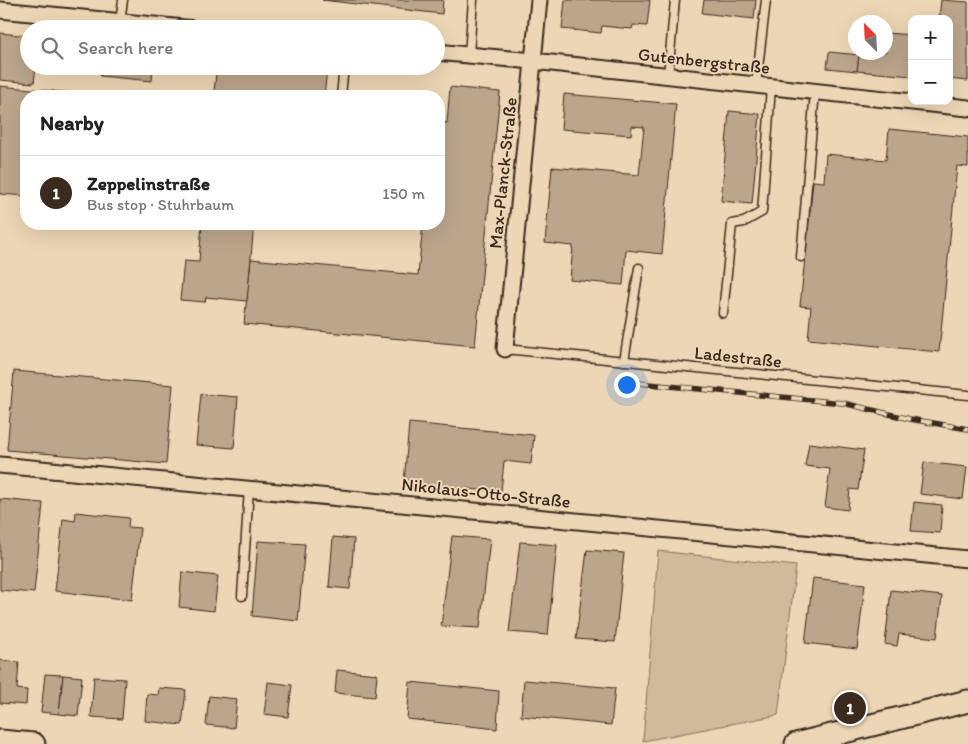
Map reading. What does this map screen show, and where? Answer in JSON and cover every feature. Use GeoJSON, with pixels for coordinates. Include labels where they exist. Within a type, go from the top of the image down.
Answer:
{"type":"FeatureCollection","features":[{"type":"Feature","properties":{"kind":"street","name":"Max-Planck-Straße"},"geometry":{"type":"LineString","coordinates":[[505,350],[539,0]]}},
{"type":"Feature","properties":{"kind":"street"},"geometry":{"type":"LineString","coordinates":[[0,10],[100,20]]}},
{"type":"Feature","properties":{"kind":"street","name":"Gutenbergstraße"},"geometry":{"type":"LineString","coordinates":[[445,53],[968,108]]}},
{"type":"Feature","properties":{"kind":"street","name":"Nikolaus-Otto-Straße"},"geometry":{"type":"LineString","coordinates":[[0,465],[968,559]]}},
{"type":"Feature","properties":{"kind":"street"},"geometry":{"type":"LineString","coordinates":[[796,744],[968,701]]}},
{"type":"Feature","properties":{"kind":"street"},"geometry":{"type":"LineString","coordinates":[[0,741],[34,744]]}},
{"type":"Feature","properties":{"kind":"lane"},"geometry":{"type":"LineString","coordinates":[[120,20],[122,0]]}},
{"type":"Feature","properties":{"kind":"lane"},"geometry":{"type":"LineString","coordinates":[[469,55],[473,0]]}},
{"type":"Feature","properties":{"kind":"lane"},"geometry":{"type":"LineString","coordinates":[[668,76],[675,0]]}},
{"type":"Feature","properties":{"kind":"lane"},"geometry":{"type":"LineString","coordinates":[[723,313],[732,224],[744,222],[762,212],[766,0]]}},
{"type":"Feature","properties":{"kind":"lane"},"geometry":{"type":"LineString","coordinates":[[341,90],[343,75]]}},
{"type":"Feature","properties":{"kind":"lane"},"geometry":{"type":"LineString","coordinates":[[801,256],[815,91]]}},
{"type":"Feature","properties":{"kind":"lane"},"geometry":{"type":"LineString","coordinates":[[624,361],[639,268]]}},
{"type":"Feature","properties":{"kind":"lane","name":"Ladestraße"},"geometry":{"type":"LineString","coordinates":[[505,350],[968,394]]}},
{"type":"Feature","properties":{"kind":"lane"},"geometry":{"type":"LineString","coordinates":[[242,596],[248,489]]}},
{"type":"Feature","properties":{"kind":"shaded area"},"geometry":{"type":"Polygon","coordinates":[[[658,551],[796,566],[778,715],[643,741],[658,551]]]}},
{"type":"Feature","properties":{"kind":"building"},"geometry":{"type":"Polygon","coordinates":[[[322,0],[443,0],[442,14],[322,0]]]}},
{"type":"Feature","properties":{"kind":"building"},"geometry":{"type":"Polygon","coordinates":[[[565,0],[650,0],[647,26],[633,25],[632,29],[602,26],[601,33],[562,29],[565,0]]]}},
{"type":"Feature","properties":{"kind":"building"},"geometry":{"type":"Polygon","coordinates":[[[704,0],[756,0],[754,19],[702,13],[704,0]]]}},
{"type":"Feature","properties":{"kind":"building"},"geometry":{"type":"Polygon","coordinates":[[[941,0],[968,2],[968,81],[953,79],[953,15],[939,15],[941,0]]]}},
{"type":"Feature","properties":{"kind":"building"},"geometry":{"type":"Polygon","coordinates":[[[0,33],[20,35],[20,75],[35,75],[34,83],[0,80],[0,33]]]}},
{"type":"Feature","properties":{"kind":"building"},"geometry":{"type":"Polygon","coordinates":[[[893,34],[908,35],[908,76],[857,71],[858,60],[893,60],[893,34]]]}},
{"type":"Feature","properties":{"kind":"building"},"geometry":{"type":"Polygon","coordinates":[[[829,52],[848,54],[848,60],[858,60],[857,71],[827,68],[829,52]]]}},
{"type":"Feature","properties":{"kind":"building"},"geometry":{"type":"Polygon","coordinates":[[[100,75],[152,75],[152,81],[100,75]]]}},
{"type":"Feature","properties":{"kind":"building"},"geometry":{"type":"Polygon","coordinates":[[[216,75],[326,75],[325,90],[214,90],[216,75]]]}},
{"type":"Feature","properties":{"kind":"building"},"geometry":{"type":"Polygon","coordinates":[[[0,86],[42,90],[20,90],[20,196],[0,194],[0,86]]]}},
{"type":"Feature","properties":{"kind":"building"},"geometry":{"type":"Polygon","coordinates":[[[450,87],[500,92],[475,346],[244,324],[251,259],[418,275],[422,230],[445,230],[445,123],[447,123],[450,87]]]}},
{"type":"Feature","properties":{"kind":"building"},"geometry":{"type":"Polygon","coordinates":[[[564,94],[676,104],[662,254],[626,250],[623,285],[570,280],[573,246],[545,243],[552,167],[639,175],[644,127],[632,126],[631,135],[561,129],[564,94]]]}},
{"type":"Feature","properties":{"kind":"building"},"geometry":{"type":"Polygon","coordinates":[[[729,111],[760,114],[752,204],[721,201],[729,111]]]}},
{"type":"Feature","properties":{"kind":"building"},"geometry":{"type":"Polygon","coordinates":[[[889,129],[968,137],[968,167],[957,166],[939,352],[808,339],[811,307],[800,306],[813,181],[824,182],[826,154],[886,160],[889,129]]]}},
{"type":"Feature","properties":{"kind":"building"},"geometry":{"type":"Polygon","coordinates":[[[202,230],[253,230],[247,301],[206,297],[205,302],[180,300],[184,261],[199,262],[202,230]]]}},
{"type":"Feature","properties":{"kind":"building"},"geometry":{"type":"Polygon","coordinates":[[[14,371],[173,385],[166,464],[7,450],[14,371]]]}},
{"type":"Feature","properties":{"kind":"building"},"geometry":{"type":"Polygon","coordinates":[[[201,394],[238,397],[234,448],[196,445],[201,394]]]}},
{"type":"Feature","properties":{"kind":"building"},"geometry":{"type":"Polygon","coordinates":[[[409,423],[534,435],[531,464],[504,461],[501,492],[404,483],[409,423]]]}},
{"type":"Feature","properties":{"kind":"building"},"geometry":{"type":"Polygon","coordinates":[[[809,443],[864,450],[858,490],[850,489],[848,510],[825,507],[830,469],[805,466],[809,443]]]}},
{"type":"Feature","properties":{"kind":"building"},"geometry":{"type":"Polygon","coordinates":[[[924,462],[967,467],[963,499],[920,494],[924,462]]]}},
{"type":"Feature","properties":{"kind":"building"},"geometry":{"type":"Polygon","coordinates":[[[0,499],[43,503],[34,593],[0,590],[0,499]]]}},
{"type":"Feature","properties":{"kind":"building"},"geometry":{"type":"Polygon","coordinates":[[[914,502],[942,505],[940,533],[911,531],[914,502]]]}},
{"type":"Feature","properties":{"kind":"building"},"geometry":{"type":"Polygon","coordinates":[[[76,512],[129,518],[128,527],[140,528],[132,600],[55,591],[63,519],[75,521],[76,512]]]}},
{"type":"Feature","properties":{"kind":"building"},"geometry":{"type":"Polygon","coordinates":[[[452,536],[490,539],[480,628],[441,626],[452,536]]]}},
{"type":"Feature","properties":{"kind":"building"},"geometry":{"type":"Polygon","coordinates":[[[333,537],[354,539],[350,589],[329,587],[333,537]]]}},
{"type":"Feature","properties":{"kind":"building"},"geometry":{"type":"Polygon","coordinates":[[[258,541],[305,544],[298,621],[252,616],[258,541]]]}},
{"type":"Feature","properties":{"kind":"building"},"geometry":{"type":"Polygon","coordinates":[[[520,542],[557,545],[548,635],[509,632],[520,542]]]}},
{"type":"Feature","properties":{"kind":"building"},"geometry":{"type":"Polygon","coordinates":[[[587,550],[624,553],[615,642],[576,639],[587,550]]]}},
{"type":"Feature","properties":{"kind":"building"},"geometry":{"type":"Polygon","coordinates":[[[182,572],[218,576],[214,611],[179,607],[182,572]]]}},
{"type":"Feature","properties":{"kind":"building"},"geometry":{"type":"Polygon","coordinates":[[[813,578],[865,584],[857,649],[805,643],[813,578]]]}},
{"type":"Feature","properties":{"kind":"building"},"geometry":{"type":"Polygon","coordinates":[[[891,590],[942,596],[937,638],[899,634],[897,646],[885,644],[891,590]]]}},
{"type":"Feature","properties":{"kind":"building"},"geometry":{"type":"Polygon","coordinates":[[[0,660],[19,662],[17,689],[27,690],[26,705],[0,703],[0,660]]]}},
{"type":"Feature","properties":{"kind":"building"},"geometry":{"type":"Polygon","coordinates":[[[337,670],[377,674],[375,697],[335,693],[337,670]]]}},
{"type":"Feature","properties":{"kind":"building"},"geometry":{"type":"Polygon","coordinates":[[[45,674],[63,675],[59,714],[41,712],[45,674]]]}},
{"type":"Feature","properties":{"kind":"building"},"geometry":{"type":"Polygon","coordinates":[[[63,675],[82,677],[78,716],[59,714],[63,675]]]}},
{"type":"Feature","properties":{"kind":"building"},"geometry":{"type":"Polygon","coordinates":[[[94,677],[125,679],[122,719],[91,717],[94,677]]]}},
{"type":"Feature","properties":{"kind":"building"},"geometry":{"type":"Polygon","coordinates":[[[524,680],[615,688],[611,725],[521,716],[524,680]]]}},
{"type":"Feature","properties":{"kind":"building"},"geometry":{"type":"Polygon","coordinates":[[[268,682],[292,685],[288,717],[264,714],[268,682]]]}},
{"type":"Feature","properties":{"kind":"building"},"geometry":{"type":"Polygon","coordinates":[[[410,682],[499,691],[497,729],[407,719],[410,682]]]}},
{"type":"Feature","properties":{"kind":"building"},"geometry":{"type":"Polygon","coordinates":[[[159,688],[186,690],[182,725],[145,721],[147,694],[158,695],[159,688]]]}},
{"type":"Feature","properties":{"kind":"building"},"geometry":{"type":"Polygon","coordinates":[[[209,696],[237,699],[234,728],[206,725],[209,696]]]}},
{"type":"Feature","properties":{"kind":"railway"},"geometry":{"type":"LineString","coordinates":[[638,383],[843,403],[910,419],[968,429]]}},
{"type":"Feature","properties":{"kind":"place","name":"Zeppelinstraße"},"geometry":{"type":"Point","coordinates":[850,708]}}]}
